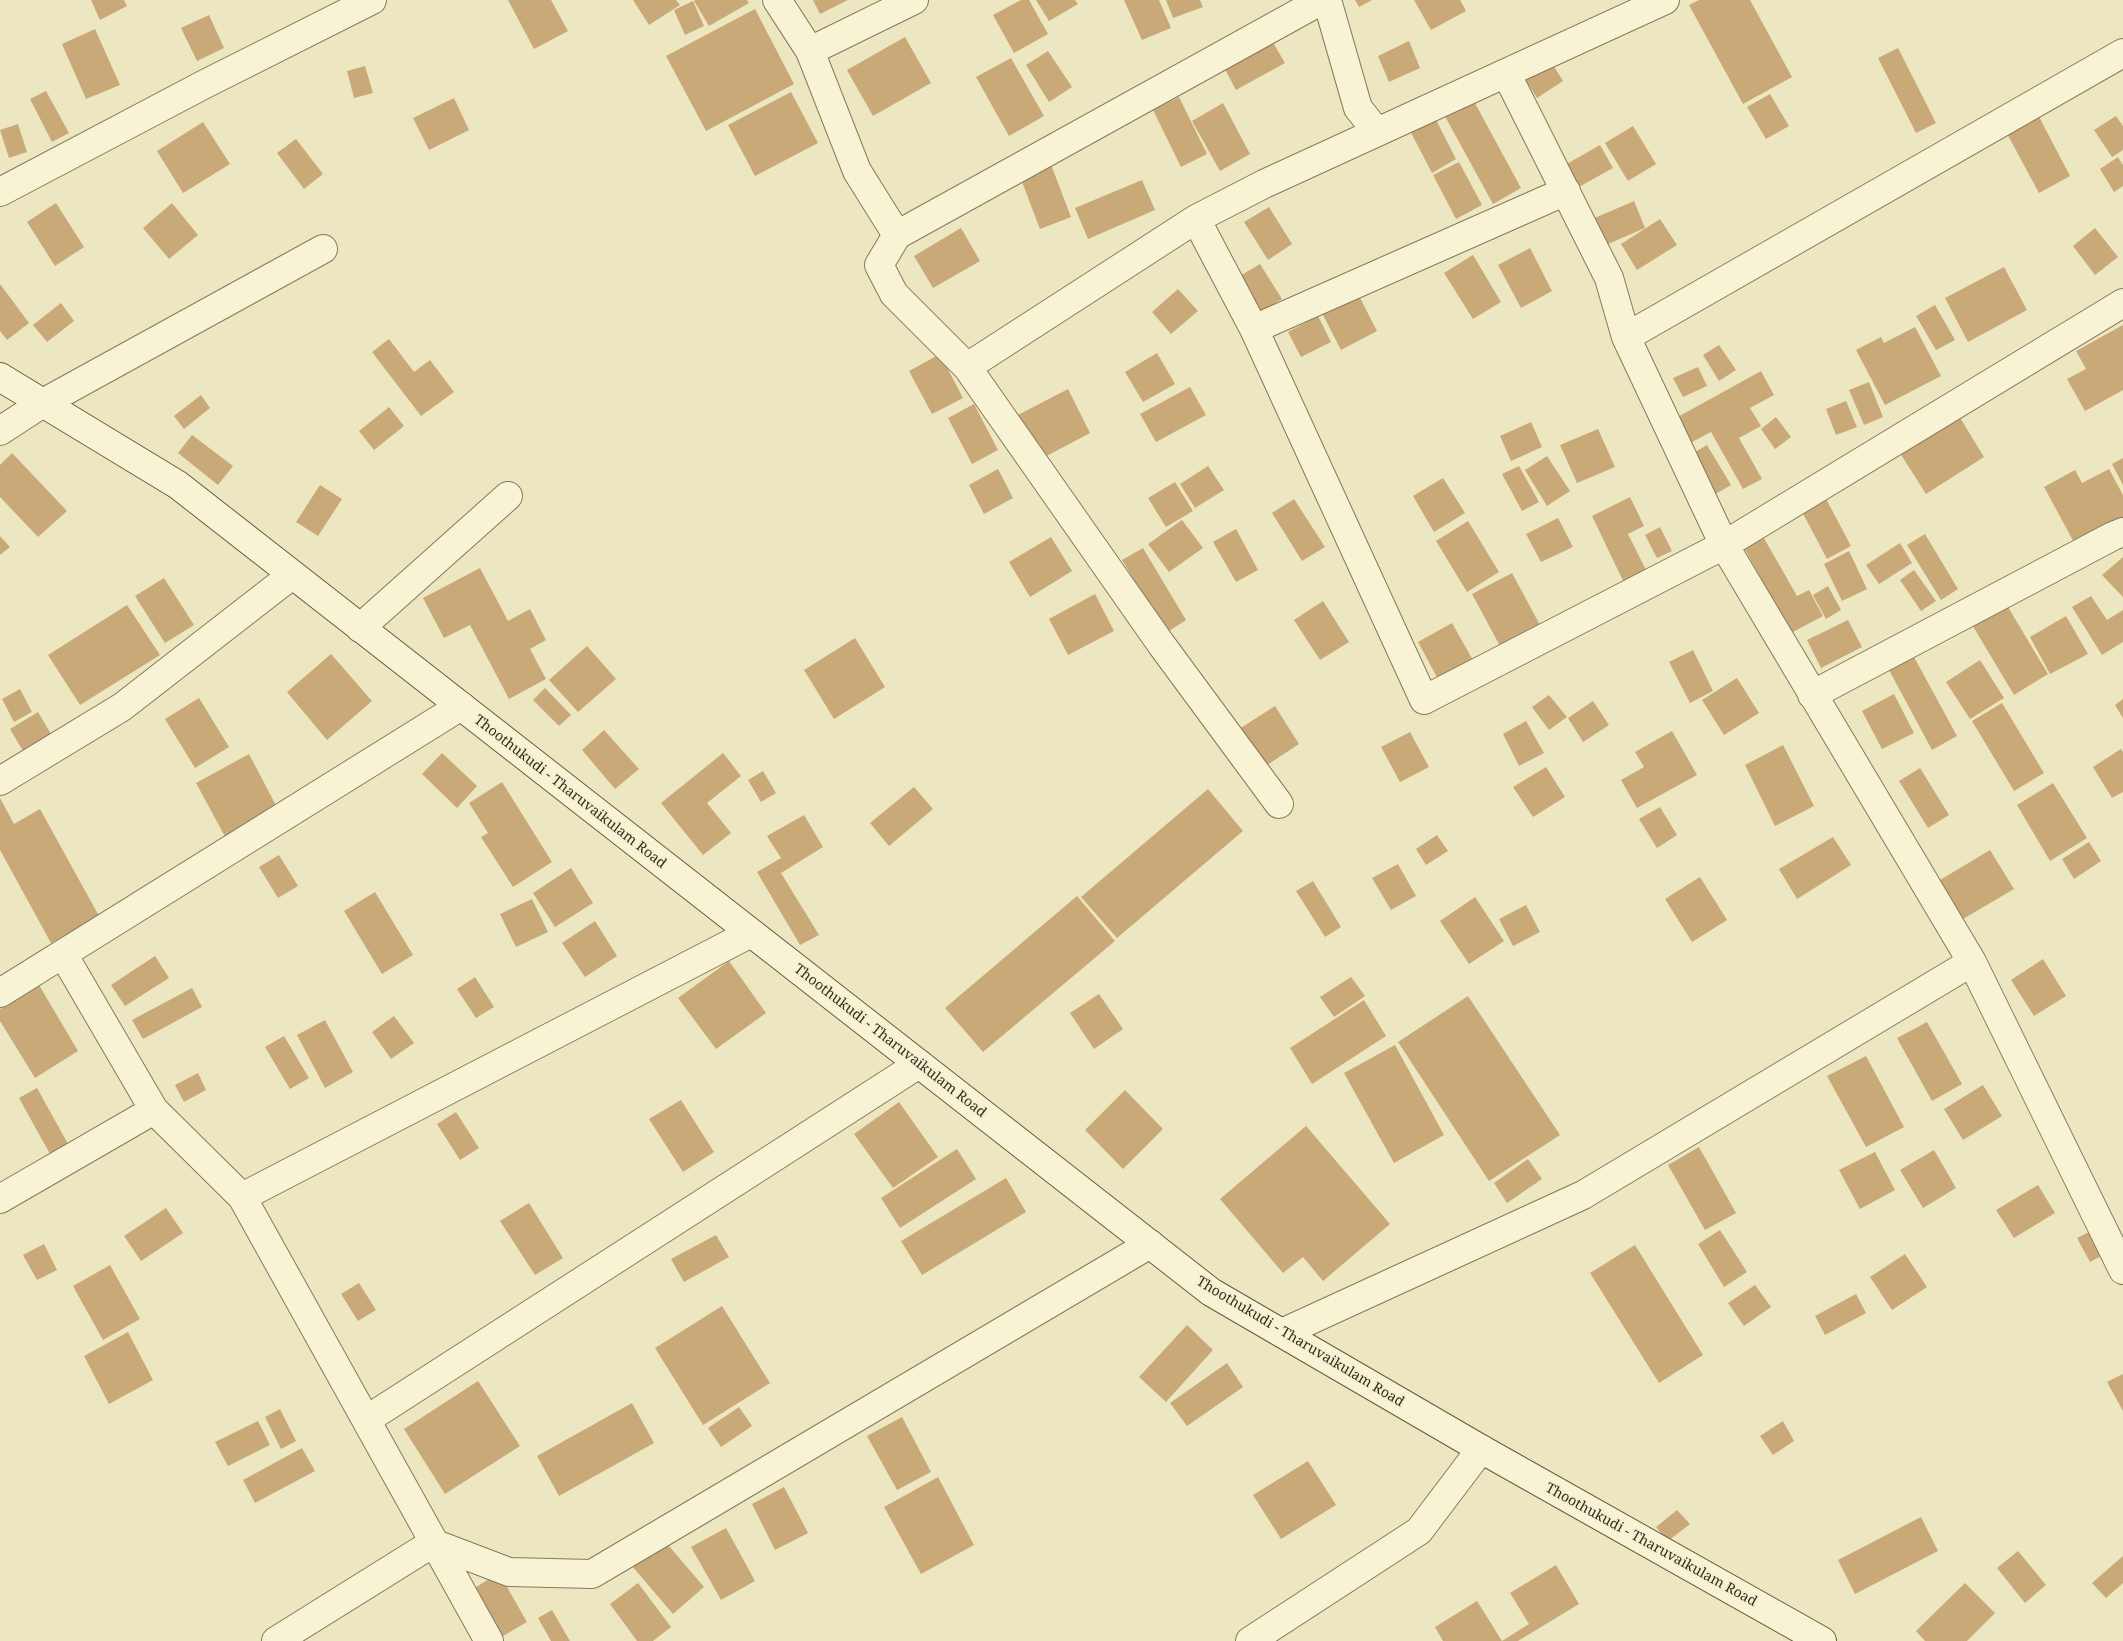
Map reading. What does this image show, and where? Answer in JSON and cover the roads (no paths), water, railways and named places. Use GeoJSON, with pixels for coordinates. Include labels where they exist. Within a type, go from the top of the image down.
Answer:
{"type":"FeatureCollection","features":[{"type":"Feature","properties":{"kind":"street"},"geometry":{"type":"LineString","coordinates":[[0,192],[195,89],[372,0]]}},
{"type":"Feature","properties":{"kind":"street"},"geometry":{"type":"LineString","coordinates":[[777,0],[810,51],[857,171],[898,235]]}},
{"type":"Feature","properties":{"kind":"street"},"geometry":{"type":"LineString","coordinates":[[810,51],[914,0]]}},
{"type":"Feature","properties":{"kind":"street"},"geometry":{"type":"LineString","coordinates":[[1279,804],[1161,644],[967,367],[894,294],[879,265],[898,235],[1322,0]]}},
{"type":"Feature","properties":{"kind":"street"},"geometry":{"type":"LineString","coordinates":[[1327,0],[1358,108],[1377,132]]}},
{"type":"Feature","properties":{"kind":"street"},"geometry":{"type":"LineString","coordinates":[[967,367],[1196,219],[1264,184],[1666,0]]}},
{"type":"Feature","properties":{"kind":"street"},"geometry":{"type":"LineString","coordinates":[[1626,337],[2123,54]]}},
{"type":"Feature","properties":{"kind":"street"},"geometry":{"type":"LineString","coordinates":[[1506,73],[1609,278],[1626,337],[1724,545],[1972,962],[2123,1270]]}},
{"type":"Feature","properties":{"kind":"street"},"geometry":{"type":"LineString","coordinates":[[1254,329],[1566,191]]}},
{"type":"Feature","properties":{"kind":"street"},"geometry":{"type":"LineString","coordinates":[[1196,219],[1254,329],[1424,700],[1724,545],[2123,303]]}},
{"type":"Feature","properties":{"kind":"street"},"geometry":{"type":"LineString","coordinates":[[0,431],[43,403],[323,250]]}},
{"type":"Feature","properties":{"kind":"street","name":"Thoothukudi - Tharuvaikulam Road"},"geometry":{"type":"LineString","coordinates":[[0,377],[178,486],[1211,1292],[1482,1449],[1822,1641]]}},
{"type":"Feature","properties":{"kind":"street"},"geometry":{"type":"LineString","coordinates":[[360,628],[508,496]]}},
{"type":"Feature","properties":{"kind":"street"},"geometry":{"type":"LineString","coordinates":[[1812,695],[2123,532]]}},
{"type":"Feature","properties":{"kind":"street"},"geometry":{"type":"LineString","coordinates":[[0,781],[122,707],[292,575]]}},
{"type":"Feature","properties":{"kind":"street"},"geometry":{"type":"LineString","coordinates":[[0,993],[461,706]]}},
{"type":"Feature","properties":{"kind":"street"},"geometry":{"type":"LineString","coordinates":[[242,1197],[751,933]]}},
{"type":"Feature","properties":{"kind":"street"},"geometry":{"type":"LineString","coordinates":[[63,954],[154,1110],[242,1197],[489,1641]]}},
{"type":"Feature","properties":{"kind":"street"},"geometry":{"type":"LineString","coordinates":[[1282,1333],[1583,1195],[1972,962]]}},
{"type":"Feature","properties":{"kind":"street"},"geometry":{"type":"LineString","coordinates":[[366,1420],[919,1064]]}},
{"type":"Feature","properties":{"kind":"street"},"geometry":{"type":"LineString","coordinates":[[0,1199],[154,1110]]}},
{"type":"Feature","properties":{"kind":"street"},"geometry":{"type":"LineString","coordinates":[[433,1543],[508,1572],[592,1574],[1150,1244]]}},
{"type":"Feature","properties":{"kind":"street"},"geometry":{"type":"LineString","coordinates":[[1250,1641],[1419,1531],[1482,1449]]}},
{"type":"Feature","properties":{"kind":"street"},"geometry":{"type":"LineString","coordinates":[[276,1641],[433,1543]]}}]}
